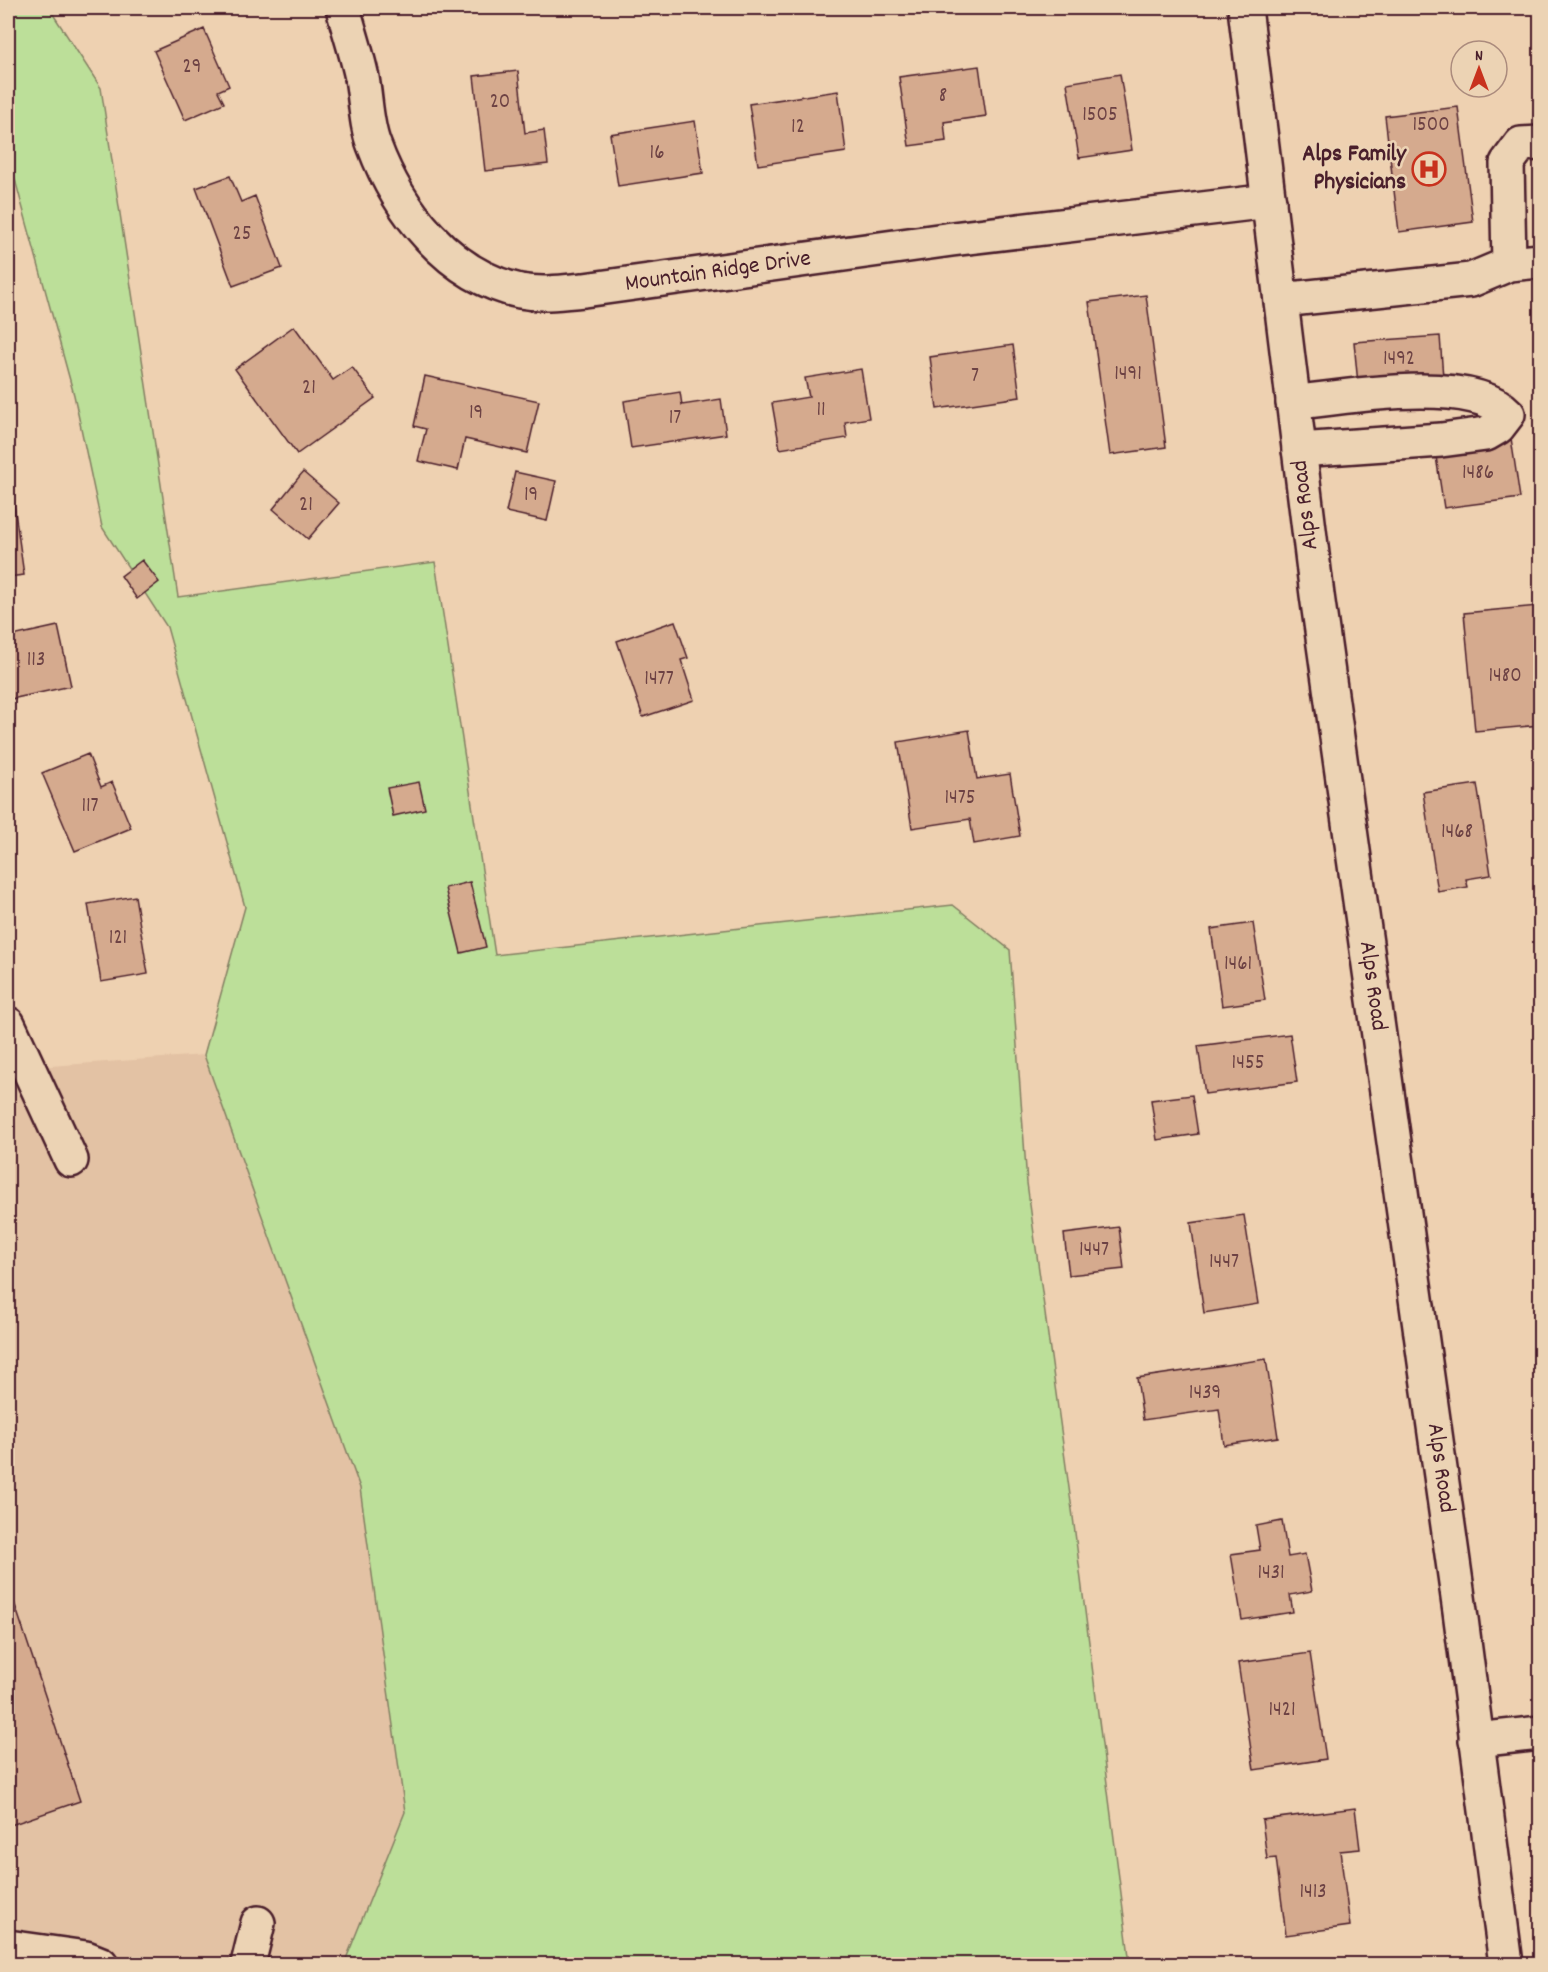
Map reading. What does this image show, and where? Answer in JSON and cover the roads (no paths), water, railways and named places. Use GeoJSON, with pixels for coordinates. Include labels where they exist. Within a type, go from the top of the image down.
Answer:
{"type":"FeatureCollection","features":[{"type":"Feature","properties":{"kind":"main road","name":"Mountain Ridge Drive"},"geometry":{"type":"LineString","coordinates":[[343,8],[361,75],[373,144],[401,201],[428,236],[460,264],[495,283],[520,291],[546,294],[584,290],[952,239],[1269,201]]}},
{"type":"Feature","properties":{"kind":"main road","name":"Alps Road"},"geometry":{"type":"LineString","coordinates":[[1245,8],[1317,595],[1460,1611],[1506,1965]]}},
{"type":"Feature","properties":{"kind":"main road"},"geometry":{"type":"LineString","coordinates":[[1281,300],[1471,280],[1525,263],[1507,163],[1521,144],[1540,143]]}},
{"type":"Feature","properties":{"kind":"main road"},"geometry":{"type":"LineString","coordinates":[[1293,403],[1383,392],[1447,393],[1480,398],[1501,405],[1508,414],[1498,427],[1486,434],[1441,440],[1299,450]]}},
{"type":"Feature","properties":{"kind":"main road"},"geometry":{"type":"LineString","coordinates":[[8,1024],[71,1160]]}},
{"type":"Feature","properties":{"kind":"main road"},"geometry":{"type":"LineString","coordinates":[[1476,1740],[1540,1733]]}},
{"type":"Feature","properties":{"kind":"main road"},"geometry":{"type":"LineString","coordinates":[[248,1965],[258,1923]]}},
{"type":"Feature","properties":{"kind":"main road"},"geometry":{"type":"LineString","coordinates":[[8,1947],[86,1958],[101,1965]]}},
{"type":"Feature","properties":{"kind":"place","name":"Alps Family Physicians"},"geometry":{"type":"Point","coordinates":[1429,169]}}]}
